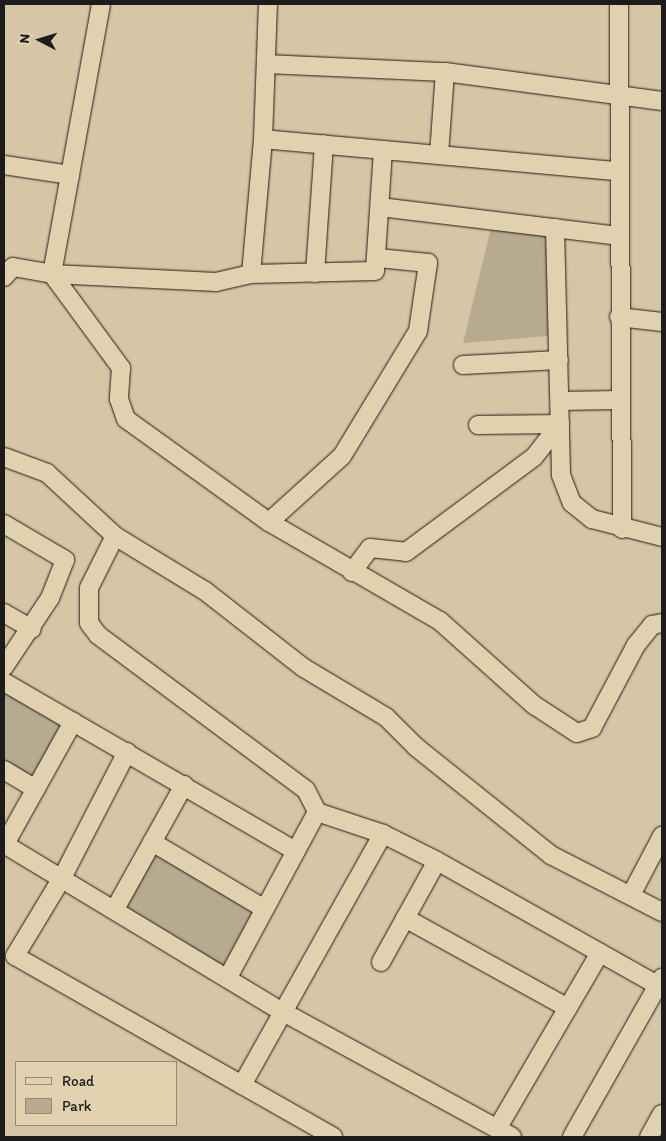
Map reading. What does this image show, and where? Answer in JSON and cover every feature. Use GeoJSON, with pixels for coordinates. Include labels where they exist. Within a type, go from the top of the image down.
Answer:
{"type":"FeatureCollection","features":[{"type":"Feature","properties":{"kind":"street"},"geometry":{"type":"LineString","coordinates":[[101,4],[52,274],[120,368],[119,400],[126,419],[269,522],[352,572],[440,621],[534,705],[577,733],[592,728],[636,645],[652,625],[662,623]]}},
{"type":"Feature","properties":{"kind":"street"},"geometry":{"type":"LineString","coordinates":[[251,274],[263,139],[268,4]]}},
{"type":"Feature","properties":{"kind":"street"},"geometry":{"type":"LineString","coordinates":[[618,4],[616,95],[619,317],[618,400],[622,529]]}},
{"type":"Feature","properties":{"kind":"street"},"geometry":{"type":"LineString","coordinates":[[266,64],[445,72],[662,102]]}},
{"type":"Feature","properties":{"kind":"street"},"geometry":{"type":"LineString","coordinates":[[439,155],[445,72]]}},
{"type":"Feature","properties":{"kind":"street"},"geometry":{"type":"LineString","coordinates":[[263,139],[617,170]]}},
{"type":"Feature","properties":{"kind":"street"},"geometry":{"type":"LineString","coordinates":[[315,273],[324,144]]}},
{"type":"Feature","properties":{"kind":"street"},"geometry":{"type":"LineString","coordinates":[[4,278],[13,267],[52,274],[216,282],[251,274],[375,271],[378,258],[383,150]]}},
{"type":"Feature","properties":{"kind":"street"},"geometry":{"type":"LineString","coordinates":[[4,166],[70,175]]}},
{"type":"Feature","properties":{"kind":"street"},"geometry":{"type":"LineString","coordinates":[[380,207],[618,236]]}},
{"type":"Feature","properties":{"kind":"street"},"geometry":{"type":"LineString","coordinates":[[555,228],[561,475],[572,503],[592,519],[622,529],[662,537]]}},
{"type":"Feature","properties":{"kind":"street"},"geometry":{"type":"LineString","coordinates":[[269,522],[342,456],[418,331],[428,263],[378,258]]}},
{"type":"Feature","properties":{"kind":"street"},"geometry":{"type":"LineString","coordinates":[[619,317],[662,322]]}},
{"type":"Feature","properties":{"kind":"street"},"geometry":{"type":"LineString","coordinates":[[463,365],[559,360]]}},
{"type":"Feature","properties":{"kind":"street"},"geometry":{"type":"LineString","coordinates":[[560,401],[618,400]]}},
{"type":"Feature","properties":{"kind":"street"},"geometry":{"type":"LineString","coordinates":[[352,572],[370,548],[406,552],[534,457],[560,424]]}},
{"type":"Feature","properties":{"kind":"street"},"geometry":{"type":"LineString","coordinates":[[478,425],[560,424]]}},
{"type":"Feature","properties":{"kind":"street"},"geometry":{"type":"LineString","coordinates":[[4,457],[47,473],[115,536],[205,591],[304,668],[386,717],[416,747],[551,855],[662,912]]}},
{"type":"Feature","properties":{"kind":"street"},"geometry":{"type":"LineString","coordinates":[[4,524],[65,560],[32,629],[4,667]]}},
{"type":"Feature","properties":{"kind":"street"},"geometry":{"type":"LineString","coordinates":[[115,536],[90,588],[89,623],[98,634],[306,790],[317,812],[383,834],[437,861],[600,953],[661,984],[572,1137]]}},
{"type":"Feature","properties":{"kind":"street"},"geometry":{"type":"LineString","coordinates":[[4,613],[32,629]]}},
{"type":"Feature","properties":{"kind":"street"},"geometry":{"type":"LineString","coordinates":[[4,682],[295,851]]}},
{"type":"Feature","properties":{"kind":"street"},"geometry":{"type":"LineString","coordinates":[[73,722],[4,844],[228,977],[283,1012],[504,1133],[568,1008],[600,953]]}},
{"type":"Feature","properties":{"kind":"street"},"geometry":{"type":"LineString","coordinates":[[127,752],[62,878],[15,956],[333,1137]]}},
{"type":"Feature","properties":{"kind":"street"},"geometry":{"type":"LineString","coordinates":[[4,770],[36,789]]}},
{"type":"Feature","properties":{"kind":"street"},"geometry":{"type":"LineString","coordinates":[[115,909],[184,785]]}},
{"type":"Feature","properties":{"kind":"street"},"geometry":{"type":"LineString","coordinates":[[228,977],[317,812]]}},
{"type":"Feature","properties":{"kind":"street"},"geometry":{"type":"LineString","coordinates":[[242,1085],[383,834]]}},
{"type":"Feature","properties":{"kind":"street"},"geometry":{"type":"LineString","coordinates":[[631,895],[662,836]]}},
{"type":"Feature","properties":{"kind":"street"},"geometry":{"type":"LineString","coordinates":[[152,842],[265,909]]}},
{"type":"Feature","properties":{"kind":"street"},"geometry":{"type":"LineString","coordinates":[[380,962],[437,861]]}},
{"type":"Feature","properties":{"kind":"street"},"geometry":{"type":"LineString","coordinates":[[405,918],[568,1008]]}},
{"type":"Feature","properties":{"kind":"street"},"geometry":{"type":"LineString","coordinates":[[649,1137],[662,1114]]}},
{"type":"Feature","properties":{"kind":"green space"},"geometry":{"type":"Polygon","coordinates":[[[491,228],[547,234],[548,336],[463,343],[491,228]]]}},
{"type":"Feature","properties":{"kind":"green space"},"geometry":{"type":"Polygon","coordinates":[[[4,692],[62,725],[32,778],[4,762],[4,692]]]}},
{"type":"Feature","properties":{"kind":"green space"},"geometry":{"type":"Polygon","coordinates":[[[153,852],[256,912],[224,967],[121,907],[153,852]]]}}]}
